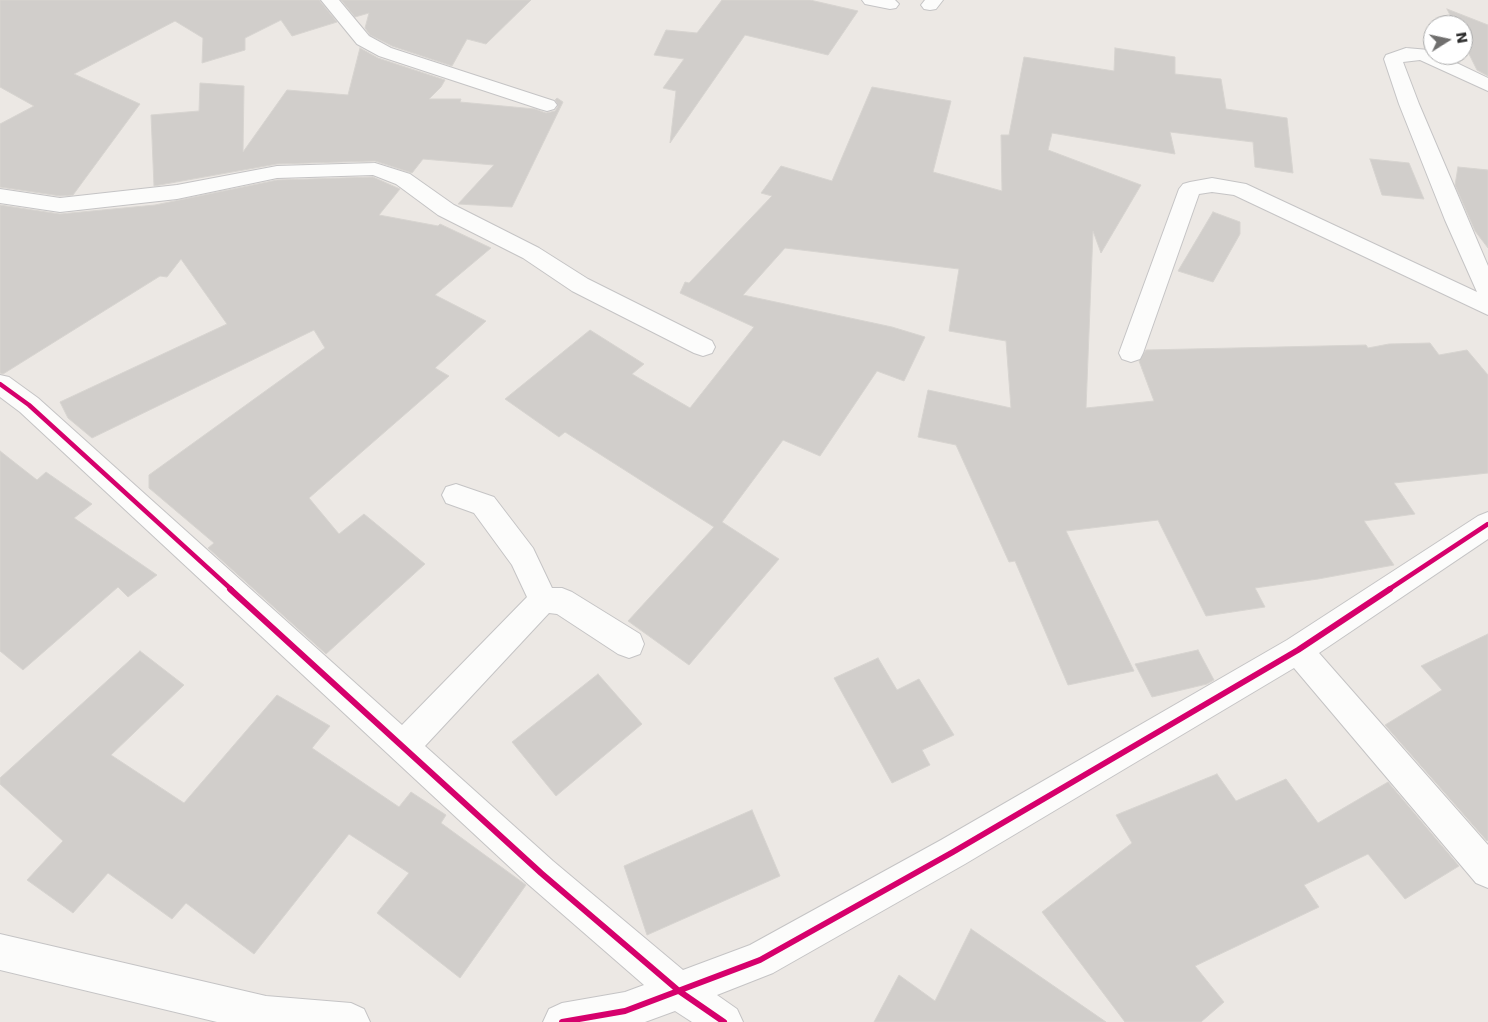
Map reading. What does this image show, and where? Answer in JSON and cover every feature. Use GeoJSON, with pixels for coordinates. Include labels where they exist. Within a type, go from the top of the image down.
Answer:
{"type":"FeatureCollection","features":[{"type":"Feature","properties":{"kind":"street"},"geometry":{"type":"LineString","coordinates":[[330,0],[363,40],[385,52],[547,106]]}},
{"type":"Feature","properties":{"kind":"street"},"geometry":{"type":"LineString","coordinates":[[871,0],[890,4]]}},
{"type":"Feature","properties":{"kind":"street"},"geometry":{"type":"LineString","coordinates":[[1488,85],[1423,54],[1406,54],[1393,58],[1409,104],[1488,291]]}},
{"type":"Feature","properties":{"kind":"street"},"geometry":{"type":"LineString","coordinates":[[0,196],[60,205],[177,192],[277,172],[375,169],[403,179],[446,210],[531,253],[580,285],[703,346]]}},
{"type":"Feature","properties":{"kind":"street"},"geometry":{"type":"LineString","coordinates":[[1130,353],[1190,190],[1212,185],[1239,189],[1488,307]]}},
{"type":"Feature","properties":{"kind":"street"},"geometry":{"type":"LineString","coordinates":[[0,384],[29,405],[541,872],[679,991],[724,1022]]}},
{"type":"Feature","properties":{"kind":"street"},"geometry":{"type":"LineString","coordinates":[[456,495],[484,505],[523,557],[543,600]]}},
{"type":"Feature","properties":{"kind":"street"},"geometry":{"type":"LineString","coordinates":[[562,1022],[625,1010],[760,960],[953,852],[1298,650],[1488,524]]}},
{"type":"Feature","properties":{"kind":"street"},"geometry":{"type":"LineString","coordinates":[[403,746],[543,600],[562,601],[629,644]]}},
{"type":"Feature","properties":{"kind":"street"},"geometry":{"type":"LineString","coordinates":[[1298,650],[1488,871]]}},
{"type":"Feature","properties":{"kind":"street"},"geometry":{"type":"LineString","coordinates":[[0,952],[266,1015],[351,1022]]}},
{"type":"Feature","properties":{"kind":"building"},"geometry":{"type":"Polygon","coordinates":[[[0,0],[319,0],[337,22],[292,36],[281,20],[245,38],[245,50],[202,63],[203,38],[175,21],[74,74],[140,104],[73,195],[60,196],[0,187],[0,124],[34,106],[0,87],[0,0]]]}},
{"type":"Feature","properties":{"kind":"building"},"geometry":{"type":"Polygon","coordinates":[[[341,0],[531,0],[486,44],[467,39],[452,66],[392,46],[370,35],[365,28],[369,13],[355,17],[341,0]]]}},
{"type":"Feature","properties":{"kind":"building"},"geometry":{"type":"Polygon","coordinates":[[[722,0],[810,0],[858,11],[828,55],[745,35],[670,143],[676,91],[663,88],[684,59],[654,55],[666,30],[697,33],[722,0]]]}},
{"type":"Feature","properties":{"kind":"building"},"geometry":{"type":"Polygon","coordinates":[[[1447,9],[1462,15],[1450,15],[1447,9]]]}},
{"type":"Feature","properties":{"kind":"building"},"geometry":{"type":"Polygon","coordinates":[[[1473,19],[1488,25],[1488,76],[1477,70],[1473,62],[1473,19]]]}},
{"type":"Feature","properties":{"kind":"building"},"geometry":{"type":"Polygon","coordinates":[[[360,48],[378,58],[445,80],[429,99],[461,99],[460,102],[535,109],[546,113],[555,111],[558,106],[555,100],[557,98],[563,102],[512,207],[458,204],[494,165],[423,159],[412,173],[375,161],[277,164],[154,186],[151,115],[199,111],[200,83],[244,86],[243,152],[287,90],[348,95],[360,48]]]}},
{"type":"Feature","properties":{"kind":"building"},"geometry":{"type":"Polygon","coordinates":[[[1115,48],[1175,57],[1175,74],[1221,79],[1226,109],[1287,118],[1293,173],[1255,167],[1253,142],[1170,132],[1175,154],[1052,133],[1048,150],[1141,185],[1101,253],[1093,231],[1086,408],[1154,401],[1139,361],[1146,350],[1366,345],[1368,348],[1389,344],[1430,343],[1439,355],[1467,350],[1488,375],[1488,473],[1394,483],[1415,514],[1364,521],[1394,565],[1255,588],[1265,607],[1206,616],[1158,520],[1066,531],[1134,671],[1068,685],[1015,561],[1009,562],[956,445],[918,437],[928,390],[1011,408],[1006,341],[949,331],[959,269],[785,248],[743,295],[892,327],[925,337],[904,381],[877,371],[820,456],[783,440],[722,522],[779,559],[689,665],[628,621],[714,527],[565,432],[559,437],[505,399],[590,330],[644,364],[632,374],[690,408],[754,327],[680,293],[685,282],[689,283],[772,196],[761,193],[781,166],[832,181],[872,87],[951,101],[933,172],[1002,191],[1001,135],[1009,135],[1024,57],[1114,71],[1115,48]]]}},
{"type":"Feature","properties":{"kind":"building"},"geometry":{"type":"Polygon","coordinates":[[[1370,159],[1409,163],[1424,199],[1382,195],[1370,159]]]}},
{"type":"Feature","properties":{"kind":"building"},"geometry":{"type":"Polygon","coordinates":[[[1458,167],[1488,170],[1488,248],[1475,231],[1455,185],[1458,167]]]}},
{"type":"Feature","properties":{"kind":"building"},"geometry":{"type":"Polygon","coordinates":[[[373,177],[400,189],[379,215],[438,226],[440,224],[491,248],[435,295],[486,321],[435,368],[449,376],[309,498],[339,534],[364,514],[425,564],[326,654],[208,548],[214,543],[149,488],[149,475],[325,348],[314,330],[92,438],[68,418],[60,402],[227,324],[181,259],[167,277],[160,276],[3,374],[0,373],[0,205],[60,214],[155,205],[277,180],[373,177]]]}},
{"type":"Feature","properties":{"kind":"building"},"geometry":{"type":"Polygon","coordinates":[[[1213,212],[1240,222],[1240,234],[1213,282],[1178,271],[1213,212]]]}},
{"type":"Feature","properties":{"kind":"building"},"geometry":{"type":"Polygon","coordinates":[[[0,451],[37,480],[46,472],[92,504],[74,518],[157,575],[128,597],[118,587],[23,670],[0,651],[0,451]]]}},
{"type":"Feature","properties":{"kind":"building"},"geometry":{"type":"Polygon","coordinates":[[[1488,634],[1487,841],[1385,725],[1442,690],[1421,666],[1488,634]]]}},
{"type":"Feature","properties":{"kind":"building"},"geometry":{"type":"Polygon","coordinates":[[[1198,650],[1214,680],[1207,684],[1152,697],[1135,664],[1198,650]]]}},
{"type":"Feature","properties":{"kind":"building"},"geometry":{"type":"Polygon","coordinates":[[[140,651],[184,685],[111,755],[184,803],[277,695],[330,726],[312,748],[399,807],[411,792],[446,815],[441,823],[526,885],[460,978],[377,913],[409,873],[349,834],[254,954],[186,903],[172,919],[108,873],[73,913],[27,880],[63,841],[0,784],[0,778],[140,651]]]}},
{"type":"Feature","properties":{"kind":"building"},"geometry":{"type":"Polygon","coordinates":[[[878,658],[897,690],[919,679],[954,735],[922,750],[930,765],[892,783],[834,678],[878,658]]]}},
{"type":"Feature","properties":{"kind":"building"},"geometry":{"type":"Polygon","coordinates":[[[598,674],[642,724],[556,796],[512,742],[598,674]]]}},
{"type":"Feature","properties":{"kind":"building"},"geometry":{"type":"Polygon","coordinates":[[[1217,774],[1236,801],[1286,779],[1318,823],[1388,782],[1459,866],[1405,899],[1368,854],[1304,885],[1319,907],[1195,966],[1224,1002],[1201,1022],[1125,1022],[1042,912],[1132,843],[1116,815],[1217,774]]]}},
{"type":"Feature","properties":{"kind":"building"},"geometry":{"type":"Polygon","coordinates":[[[752,810],[780,876],[647,935],[624,866],[752,810]]]}},
{"type":"Feature","properties":{"kind":"building"},"geometry":{"type":"Polygon","coordinates":[[[971,929],[1106,1022],[874,1022],[899,975],[935,1001],[971,929]]]}},
{"type":"Feature","properties":{"kind":"cycle path"},"geometry":{"type":"LineString","coordinates":[[0,384],[29,405],[541,873],[679,991],[724,1022]]}},
{"type":"Feature","properties":{"kind":"cycle path"},"geometry":{"type":"LineString","coordinates":[[562,1022],[625,1011],[760,960],[953,852],[1298,650],[1488,524]]}}]}
